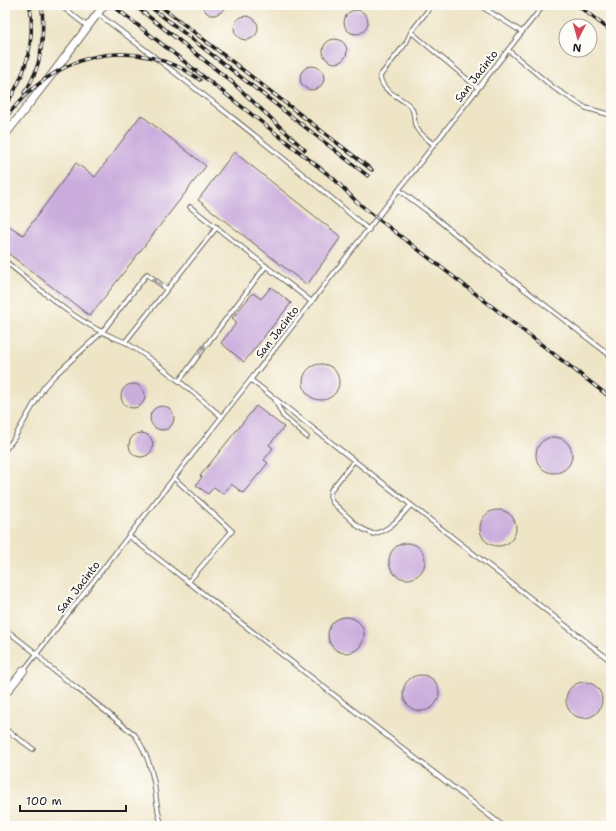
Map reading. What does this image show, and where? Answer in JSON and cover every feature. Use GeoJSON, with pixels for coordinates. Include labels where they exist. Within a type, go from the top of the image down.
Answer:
{"type":"FeatureCollection","features":[{"type":"Feature","properties":{"kind":"street"},"geometry":{"type":"LineString","coordinates":[[5,135],[54,73],[87,26],[104,5]]}},
{"type":"Feature","properties":{"kind":"street"},"geometry":{"type":"LineString","coordinates":[[5,694],[24,670]]}},
{"type":"Feature","properties":{"kind":"lane"},"geometry":{"type":"LineString","coordinates":[[60,5],[87,26]]}},
{"type":"Feature","properties":{"kind":"lane"},"geometry":{"type":"LineString","coordinates":[[432,5],[411,32],[406,43],[380,76],[380,79],[387,90],[409,105],[413,112],[417,130],[434,145]]}},
{"type":"Feature","properties":{"kind":"lane"},"geometry":{"type":"LineString","coordinates":[[479,5],[522,32]]}},
{"type":"Feature","properties":{"kind":"lane","name":"San Jacinto"},"geometry":{"type":"LineString","coordinates":[[24,670],[544,5]]}},
{"type":"Feature","properties":{"kind":"lane"},"geometry":{"type":"LineString","coordinates":[[97,13],[260,139],[321,188],[368,230]]}},
{"type":"Feature","properties":{"kind":"lane"},"geometry":{"type":"LineString","coordinates":[[411,32],[478,88]]}},
{"type":"Feature","properties":{"kind":"lane"},"geometry":{"type":"LineString","coordinates":[[508,50],[554,88],[586,108],[611,115]]}},
{"type":"Feature","properties":{"kind":"lane"},"geometry":{"type":"LineString","coordinates":[[399,190],[611,356]]}},
{"type":"Feature","properties":{"kind":"lane"},"geometry":{"type":"LineString","coordinates":[[190,207],[312,302]]}},
{"type":"Feature","properties":{"kind":"lane"},"geometry":{"type":"LineString","coordinates":[[125,342],[217,228]]}},
{"type":"Feature","properties":{"kind":"lane"},"geometry":{"type":"LineString","coordinates":[[5,261],[75,317],[102,332],[125,342],[142,353],[179,381],[222,417]]}},
{"type":"Feature","properties":{"kind":"lane"},"geometry":{"type":"LineString","coordinates":[[179,381],[266,266]]}},
{"type":"Feature","properties":{"kind":"lane"},"geometry":{"type":"LineString","coordinates":[[5,450],[13,440],[44,387],[102,332],[147,274],[167,289]]}},
{"type":"Feature","properties":{"kind":"lane"},"geometry":{"type":"LineString","coordinates":[[251,380],[611,661]]}},
{"type":"Feature","properties":{"kind":"lane"},"geometry":{"type":"LineString","coordinates":[[273,398],[283,416],[307,437]]}},
{"type":"Feature","properties":{"kind":"lane"},"geometry":{"type":"LineString","coordinates":[[354,461],[331,490],[330,496],[332,502],[359,527],[373,534],[386,530],[394,524],[411,505]]}},
{"type":"Feature","properties":{"kind":"lane"},"geometry":{"type":"LineString","coordinates":[[174,478],[232,531],[188,582]]}},
{"type":"Feature","properties":{"kind":"lane"},"geometry":{"type":"LineString","coordinates":[[129,536],[503,826]]}},
{"type":"Feature","properties":{"kind":"lane"},"geometry":{"type":"LineString","coordinates":[[5,629],[37,654],[48,666],[135,735],[141,744],[153,780],[159,817],[162,826]]}},
{"type":"Feature","properties":{"kind":"lane"},"geometry":{"type":"LineString","coordinates":[[5,729],[33,749]]}},
{"type":"Feature","properties":{"kind":"building"},"geometry":{"type":"Polygon","coordinates":[[[202,5],[227,5],[223,11],[215,15],[210,15],[206,12],[202,5]]]}},
{"type":"Feature","properties":{"kind":"building"},"geometry":{"type":"Polygon","coordinates":[[[356,10],[361,11],[367,17],[367,27],[361,33],[356,34],[351,33],[345,27],[344,22],[345,17],[351,11],[356,10]]]}},
{"type":"Feature","properties":{"kind":"building"},"geometry":{"type":"Polygon","coordinates":[[[246,16],[251,17],[257,23],[257,33],[251,39],[246,40],[241,39],[235,33],[234,28],[235,23],[241,17],[246,16]]]}},
{"type":"Feature","properties":{"kind":"building"},"geometry":{"type":"Polygon","coordinates":[[[335,39],[340,40],[346,46],[346,56],[340,62],[335,63],[330,62],[324,56],[323,51],[324,46],[330,40],[335,39]]]}},
{"type":"Feature","properties":{"kind":"building"},"geometry":{"type":"Polygon","coordinates":[[[312,66],[317,67],[323,73],[323,83],[317,89],[312,90],[307,89],[301,83],[300,78],[301,73],[307,67],[312,66]]]}},
{"type":"Feature","properties":{"kind":"building"},"geometry":{"type":"Polygon","coordinates":[[[141,115],[206,166],[90,316],[5,251],[5,228],[8,225],[23,235],[76,163],[95,177],[141,115]]]}},
{"type":"Feature","properties":{"kind":"building"},"geometry":{"type":"Polygon","coordinates":[[[234,152],[341,237],[307,285],[198,200],[234,152]]]}},
{"type":"Feature","properties":{"kind":"building"},"geometry":{"type":"Polygon","coordinates":[[[271,287],[291,303],[244,362],[221,343],[237,322],[232,318],[253,293],[261,299],[271,287]]]}},
{"type":"Feature","properties":{"kind":"building"},"geometry":{"type":"Polygon","coordinates":[[[325,364],[334,369],[338,375],[338,389],[334,395],[325,400],[317,400],[308,395],[304,389],[303,378],[308,369],[314,365],[325,364]]]}},
{"type":"Feature","properties":{"kind":"building"},"geometry":{"type":"Polygon","coordinates":[[[133,384],[142,387],[145,396],[142,405],[133,408],[124,405],[121,396],[124,387],[133,384]]]}},
{"type":"Feature","properties":{"kind":"building"},"geometry":{"type":"Polygon","coordinates":[[[162,406],[171,409],[174,418],[171,427],[162,430],[153,427],[150,418],[153,409],[162,406]]]}},
{"type":"Feature","properties":{"kind":"building"},"geometry":{"type":"Polygon","coordinates":[[[256,406],[284,427],[269,445],[273,448],[264,460],[268,463],[243,493],[231,484],[223,494],[214,487],[208,494],[196,485],[202,477],[200,476],[256,406]]]}},
{"type":"Feature","properties":{"kind":"building"},"geometry":{"type":"Polygon","coordinates":[[[141,433],[150,436],[153,445],[150,454],[141,457],[132,454],[129,445],[132,436],[141,433]]]}},
{"type":"Feature","properties":{"kind":"building"},"geometry":{"type":"Polygon","coordinates":[[[558,437],[567,442],[571,448],[571,462],[567,468],[558,473],[550,473],[541,468],[537,462],[536,451],[541,442],[547,438],[558,437]]]}},
{"type":"Feature","properties":{"kind":"building"},"geometry":{"type":"Polygon","coordinates":[[[501,510],[511,515],[515,521],[515,535],[511,541],[505,545],[495,546],[485,541],[481,535],[480,525],[485,515],[491,511],[501,510]]]}},
{"type":"Feature","properties":{"kind":"building"},"geometry":{"type":"Polygon","coordinates":[[[411,543],[420,548],[424,554],[424,568],[420,574],[411,579],[403,579],[394,574],[390,568],[389,557],[394,548],[400,544],[411,543]]]}},
{"type":"Feature","properties":{"kind":"building"},"geometry":{"type":"Polygon","coordinates":[[[350,617],[359,622],[363,628],[363,642],[359,648],[350,653],[342,653],[333,648],[329,642],[328,631],[333,622],[339,618],[350,617]]]}},
{"type":"Feature","properties":{"kind":"building"},"geometry":{"type":"Polygon","coordinates":[[[425,675],[434,680],[438,686],[438,700],[434,706],[425,711],[417,711],[408,706],[404,700],[403,689],[408,680],[414,676],[425,675]]]}},
{"type":"Feature","properties":{"kind":"building"},"geometry":{"type":"Polygon","coordinates":[[[588,682],[597,687],[601,693],[601,707],[597,713],[588,718],[580,718],[571,713],[567,707],[566,696],[571,687],[577,683],[588,682]]]}},
{"type":"Feature","properties":{"kind":"railway"},"geometry":{"type":"LineString","coordinates":[[5,106],[18,83],[27,58],[31,32],[30,5]]}},
{"type":"Feature","properties":{"kind":"railway"},"geometry":{"type":"LineString","coordinates":[[24,93],[39,62],[43,28],[42,5]]}},
{"type":"Feature","properties":{"kind":"railway"},"geometry":{"type":"LineString","coordinates":[[112,5],[334,179],[357,202],[377,218],[611,398]]}},
{"type":"Feature","properties":{"kind":"railway"},"geometry":{"type":"LineString","coordinates":[[134,5],[232,82],[305,150]]}},
{"type":"Feature","properties":{"kind":"railway"},"geometry":{"type":"LineString","coordinates":[[148,5],[368,176]]}},
{"type":"Feature","properties":{"kind":"railway"},"geometry":{"type":"LineString","coordinates":[[159,5],[372,170]]}},
{"type":"Feature","properties":{"kind":"railway"},"geometry":{"type":"LineString","coordinates":[[577,5],[611,31]]}},
{"type":"Feature","properties":{"kind":"railway"},"geometry":{"type":"LineString","coordinates":[[7,116],[18,103],[40,83],[56,72],[90,58],[125,54],[143,56],[161,60],[182,68],[200,80]]}}]}
